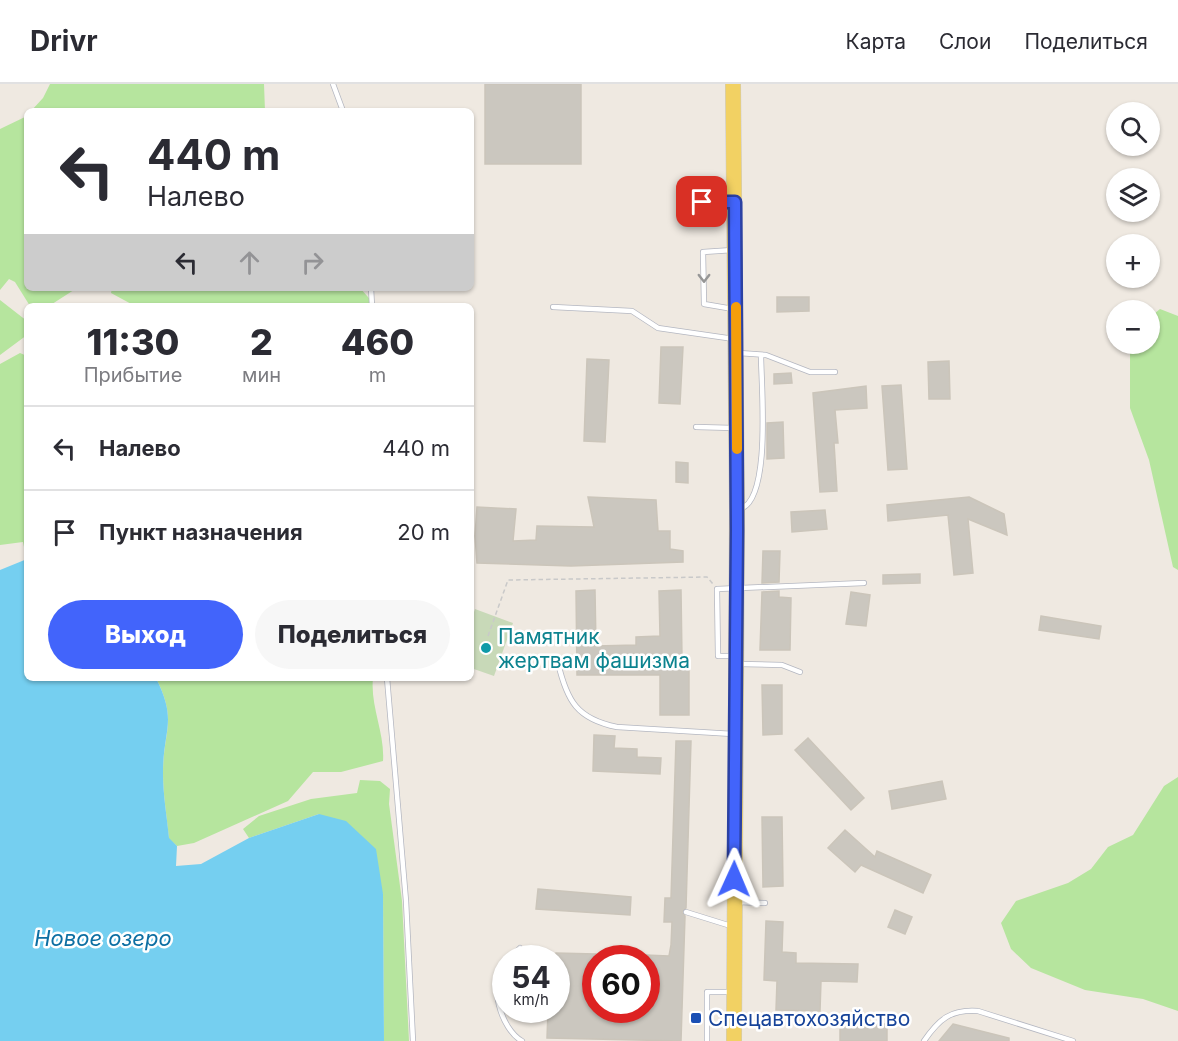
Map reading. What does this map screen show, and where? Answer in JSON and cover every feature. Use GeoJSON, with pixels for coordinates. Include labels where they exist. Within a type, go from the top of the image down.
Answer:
{"type":"FeatureCollection","features":[{"type":"Feature","properties":{"kind":"main road"},"geometry":{"type":"LineString","coordinates":[[734,84],[737,346],[734,1041]]}},
{"type":"Feature","properties":{"kind":"lane"},"geometry":{"type":"LineString","coordinates":[[333,84],[342,108]]}},
{"type":"Feature","properties":{"kind":"lane"},"geometry":{"type":"LineString","coordinates":[[702,202],[735,202]]}},
{"type":"Feature","properties":{"kind":"lane"},"geometry":{"type":"LineString","coordinates":[[736,250],[704,252],[704,304],[736,309]]}},
{"type":"Feature","properties":{"kind":"lane"},"geometry":{"type":"LineString","coordinates":[[553,307],[632,311],[658,328],[737,346],[810,372],[835,372]]}},
{"type":"Feature","properties":{"kind":"lane"},"geometry":{"type":"LineString","coordinates":[[737,510],[744,508],[754,498],[759,485],[761,355]]}},
{"type":"Feature","properties":{"kind":"lane"},"geometry":{"type":"LineString","coordinates":[[696,427],[737,428]]}},
{"type":"Feature","properties":{"kind":"lane"},"geometry":{"type":"LineString","coordinates":[[800,672],[782,665],[718,656],[717,589],[864,583]]}},
{"type":"Feature","properties":{"kind":"lane"},"geometry":{"type":"LineString","coordinates":[[558,663],[564,687],[574,705],[584,717],[598,723],[616,727],[736,734]]}},
{"type":"Feature","properties":{"kind":"lane"},"geometry":{"type":"LineString","coordinates":[[387,681],[406,901],[413,1041]]}},
{"type":"Feature","properties":{"kind":"lane"},"geometry":{"type":"LineString","coordinates":[[734,902],[765,903]]}},
{"type":"Feature","properties":{"kind":"lane"},"geometry":{"type":"LineString","coordinates":[[686,912],[734,926]]}},
{"type":"Feature","properties":{"kind":"lane"},"geometry":{"type":"LineString","coordinates":[[707,1041],[707,992],[734,992]]}},
{"type":"Feature","properties":{"kind":"lane"},"geometry":{"type":"LineString","coordinates":[[924,1041],[936,1024],[949,1014],[962,1010],[978,1011],[1073,1041]]}},
{"type":"Feature","properties":{"kind":"lane"},"geometry":{"type":"LineString","coordinates":[[506,1023],[513,1035],[522,1041]]}},
{"type":"Feature","properties":{"kind":"lane"},"geometry":{"type":"LineString","coordinates":[[734,1023],[766,1023]]}},
{"type":"Feature","properties":{"kind":"path"},"geometry":{"type":"LineString","coordinates":[[488,636],[508,580],[707,577],[717,589]]}},
{"type":"Feature","properties":{"kind":"green space"},"geometry":{"type":"Polygon","coordinates":[[[50,84],[264,84],[265,108],[34,108],[43,98],[50,84]]]}},
{"type":"Feature","properties":{"kind":"green space"},"geometry":{"type":"Polygon","coordinates":[[[24,117],[24,291],[72,291],[54,303],[28,303],[15,282],[9,279],[0,290],[0,129],[24,117]]]}},
{"type":"Feature","properties":{"kind":"green space"},"geometry":{"type":"Polygon","coordinates":[[[111,291],[363,291],[373,303],[129,303],[111,293],[111,291]]]}},
{"type":"Feature","properties":{"kind":"green space"},"geometry":{"type":"Polygon","coordinates":[[[0,300],[24,319],[24,337],[0,355],[0,300]]]}},
{"type":"Feature","properties":{"kind":"green space"},"geometry":{"type":"Polygon","coordinates":[[[1160,309],[1178,316],[1178,570],[1173,567],[1149,460],[1130,408],[1130,354],[1160,354],[1160,309]]]}},
{"type":"Feature","properties":{"kind":"green space"},"geometry":{"type":"Polygon","coordinates":[[[20,353],[24,355],[24,547],[23,542],[0,545],[0,364],[20,353]]]}},
{"type":"Feature","properties":{"kind":"green space"},"geometry":{"type":"Polygon","coordinates":[[[24,566],[24,603],[18,593],[24,566]]]}},
{"type":"Feature","properties":{"kind":"green space"},"geometry":{"type":"Polygon","coordinates":[[[475,609],[513,623],[494,676],[474,669],[475,609]]]}},
{"type":"Feature","properties":{"kind":"green space"},"geometry":{"type":"Polygon","coordinates":[[[157,681],[373,681],[383,761],[341,772],[313,772],[288,801],[194,843],[177,846],[169,839],[164,790],[163,773],[168,716],[163,693],[157,681]]]}},
{"type":"Feature","properties":{"kind":"green space"},"geometry":{"type":"Polygon","coordinates":[[[1178,777],[1178,1011],[1143,999],[1085,990],[1031,968],[1011,949],[1001,923],[1016,901],[1068,883],[1091,869],[1108,847],[1133,835],[1164,786],[1178,777]]]}},
{"type":"Feature","properties":{"kind":"green space"},"geometry":{"type":"Polygon","coordinates":[[[360,780],[380,781],[390,789],[389,804],[402,901],[409,1041],[384,1041],[383,894],[319,814],[249,838],[243,829],[259,816],[311,799],[357,793],[360,780]]]}},
{"type":"Feature","properties":{"kind":"water","name":"Новое озеро"},"geometry":{"type":"Polygon","coordinates":[[[24,560],[24,681],[157,681],[163,693],[168,716],[163,781],[169,838],[177,846],[176,866],[201,864],[249,838],[319,814],[346,821],[376,849],[383,894],[384,1041],[0,1041],[0,570],[24,560]]]}},
{"type":"Feature","properties":{"kind":"building"},"geometry":{"type":"Polygon","coordinates":[[[485,84],[581,84],[581,164],[485,164],[485,84]]]}},
{"type":"Feature","properties":{"kind":"building"},"geometry":{"type":"Polygon","coordinates":[[[777,297],[809,297],[809,311],[777,312],[777,297]]]}},
{"type":"Feature","properties":{"kind":"building"},"geometry":{"type":"Polygon","coordinates":[[[661,347],[683,347],[680,404],[659,403],[661,347]]]}},
{"type":"Feature","properties":{"kind":"building"},"geometry":{"type":"Polygon","coordinates":[[[587,359],[609,360],[605,442],[584,441],[587,359]]]}},
{"type":"Feature","properties":{"kind":"building"},"geometry":{"type":"Polygon","coordinates":[[[949,361],[950,399],[929,399],[928,362],[949,361]]]}},
{"type":"Feature","properties":{"kind":"building"},"geometry":{"type":"Polygon","coordinates":[[[791,373],[792,383],[774,384],[774,374],[791,373]]]}},
{"type":"Feature","properties":{"kind":"building"},"geometry":{"type":"Polygon","coordinates":[[[901,385],[907,469],[888,470],[882,386],[901,385]]]}},
{"type":"Feature","properties":{"kind":"building"},"geometry":{"type":"Polygon","coordinates":[[[866,386],[867,408],[835,410],[838,443],[834,443],[837,491],[820,492],[813,393],[866,386]]]}},
{"type":"Feature","properties":{"kind":"building"},"geometry":{"type":"Polygon","coordinates":[[[783,422],[784,458],[767,459],[767,423],[783,422]]]}},
{"type":"Feature","properties":{"kind":"building"},"geometry":{"type":"Polygon","coordinates":[[[676,462],[688,463],[688,483],[676,482],[676,462]]]}},
{"type":"Feature","properties":{"kind":"building"},"geometry":{"type":"Polygon","coordinates":[[[588,497],[656,500],[658,531],[670,531],[670,549],[683,551],[683,562],[571,566],[477,563],[475,536],[477,507],[516,509],[513,541],[536,540],[537,526],[594,527],[588,497]]]}},
{"type":"Feature","properties":{"kind":"building"},"geometry":{"type":"Polygon","coordinates":[[[969,497],[1004,514],[1007,535],[968,519],[973,573],[954,575],[948,515],[888,521],[887,505],[969,497]]]}},
{"type":"Feature","properties":{"kind":"building"},"geometry":{"type":"Polygon","coordinates":[[[825,510],[827,529],[792,532],[791,512],[825,510]]]}},
{"type":"Feature","properties":{"kind":"building"},"geometry":{"type":"Polygon","coordinates":[[[763,551],[780,551],[779,582],[762,583],[763,551]]]}},
{"type":"Feature","properties":{"kind":"building"},"geometry":{"type":"Polygon","coordinates":[[[920,574],[920,583],[883,584],[883,575],[920,574]]]}},
{"type":"Feature","properties":{"kind":"building"},"geometry":{"type":"Polygon","coordinates":[[[595,590],[596,646],[636,645],[636,637],[660,636],[659,591],[681,590],[682,658],[689,658],[689,715],[660,715],[660,675],[577,675],[576,591],[595,590]]]}},
{"type":"Feature","properties":{"kind":"building"},"geometry":{"type":"Polygon","coordinates":[[[779,591],[779,597],[791,598],[790,650],[760,650],[762,592],[779,591]]]}},
{"type":"Feature","properties":{"kind":"building"},"geometry":{"type":"Polygon","coordinates":[[[851,592],[870,595],[866,626],[846,624],[851,592]]]}},
{"type":"Feature","properties":{"kind":"building"},"geometry":{"type":"Polygon","coordinates":[[[1041,616],[1101,626],[1099,639],[1039,630],[1041,616]]]}},
{"type":"Feature","properties":{"kind":"building"},"geometry":{"type":"Polygon","coordinates":[[[762,685],[782,685],[782,734],[763,735],[762,685]]]}},
{"type":"Feature","properties":{"kind":"building"},"geometry":{"type":"Polygon","coordinates":[[[594,735],[615,736],[614,748],[637,749],[637,757],[661,758],[660,774],[593,771],[594,735]]]}},
{"type":"Feature","properties":{"kind":"building"},"geometry":{"type":"Polygon","coordinates":[[[808,738],[864,798],[851,810],[795,750],[808,738]]]}},
{"type":"Feature","properties":{"kind":"building"},"geometry":{"type":"Polygon","coordinates":[[[676,741],[691,741],[686,908],[682,912],[685,916],[681,1041],[547,1038],[548,1023],[570,1023],[570,953],[582,954],[582,1023],[660,1023],[660,956],[669,956],[672,922],[664,922],[665,898],[671,898],[676,741]]]}},
{"type":"Feature","properties":{"kind":"building"},"geometry":{"type":"Polygon","coordinates":[[[942,781],[946,799],[892,809],[889,791],[942,781]]]}},
{"type":"Feature","properties":{"kind":"building"},"geometry":{"type":"Polygon","coordinates":[[[762,817],[782,817],[783,886],[763,887],[762,817]]]}},
{"type":"Feature","properties":{"kind":"building"},"geometry":{"type":"Polygon","coordinates":[[[845,830],[875,857],[877,851],[931,875],[923,893],[861,865],[855,872],[828,848],[845,830]]]}},
{"type":"Feature","properties":{"kind":"building"},"geometry":{"type":"Polygon","coordinates":[[[538,889],[631,897],[630,915],[536,909],[538,889]]]}},
{"type":"Feature","properties":{"kind":"building"},"geometry":{"type":"Polygon","coordinates":[[[895,910],[912,917],[905,934],[888,927],[895,910]]]}},
{"type":"Feature","properties":{"kind":"building"},"geometry":{"type":"Polygon","coordinates":[[[766,921],[783,922],[782,952],[796,953],[796,963],[858,964],[857,982],[821,981],[820,1011],[776,1010],[777,981],[764,980],[766,921]]]}},
{"type":"Feature","properties":{"kind":"building"},"geometry":{"type":"Polygon","coordinates":[[[840,1023],[887,1024],[887,1041],[840,1041],[840,1023]]]}},
{"type":"Feature","properties":{"kind":"building"},"geometry":{"type":"Polygon","coordinates":[[[953,1024],[1009,1038],[1009,1041],[939,1041],[953,1024]]]}},
{"type":"Feature","properties":{"kind":"slow traffic"},"geometry":{"type":"LineString","coordinates":[[736,307],[737,449]]}},
{"type":"Feature","properties":{"kind":"place","name":"Памятник жертвам фашизма"},"geometry":{"type":"Point","coordinates":[486,648]}},
{"type":"Feature","properties":{"kind":"place","name":"Спецавтохозяйство"},"geometry":{"type":"Point","coordinates":[696,1018]}},
{"type":"Feature","properties":{"kind":"route"},"geometry":{"type":"LineString","coordinates":[[702,202],[735,202],[737,530],[734,879]]}}]}
